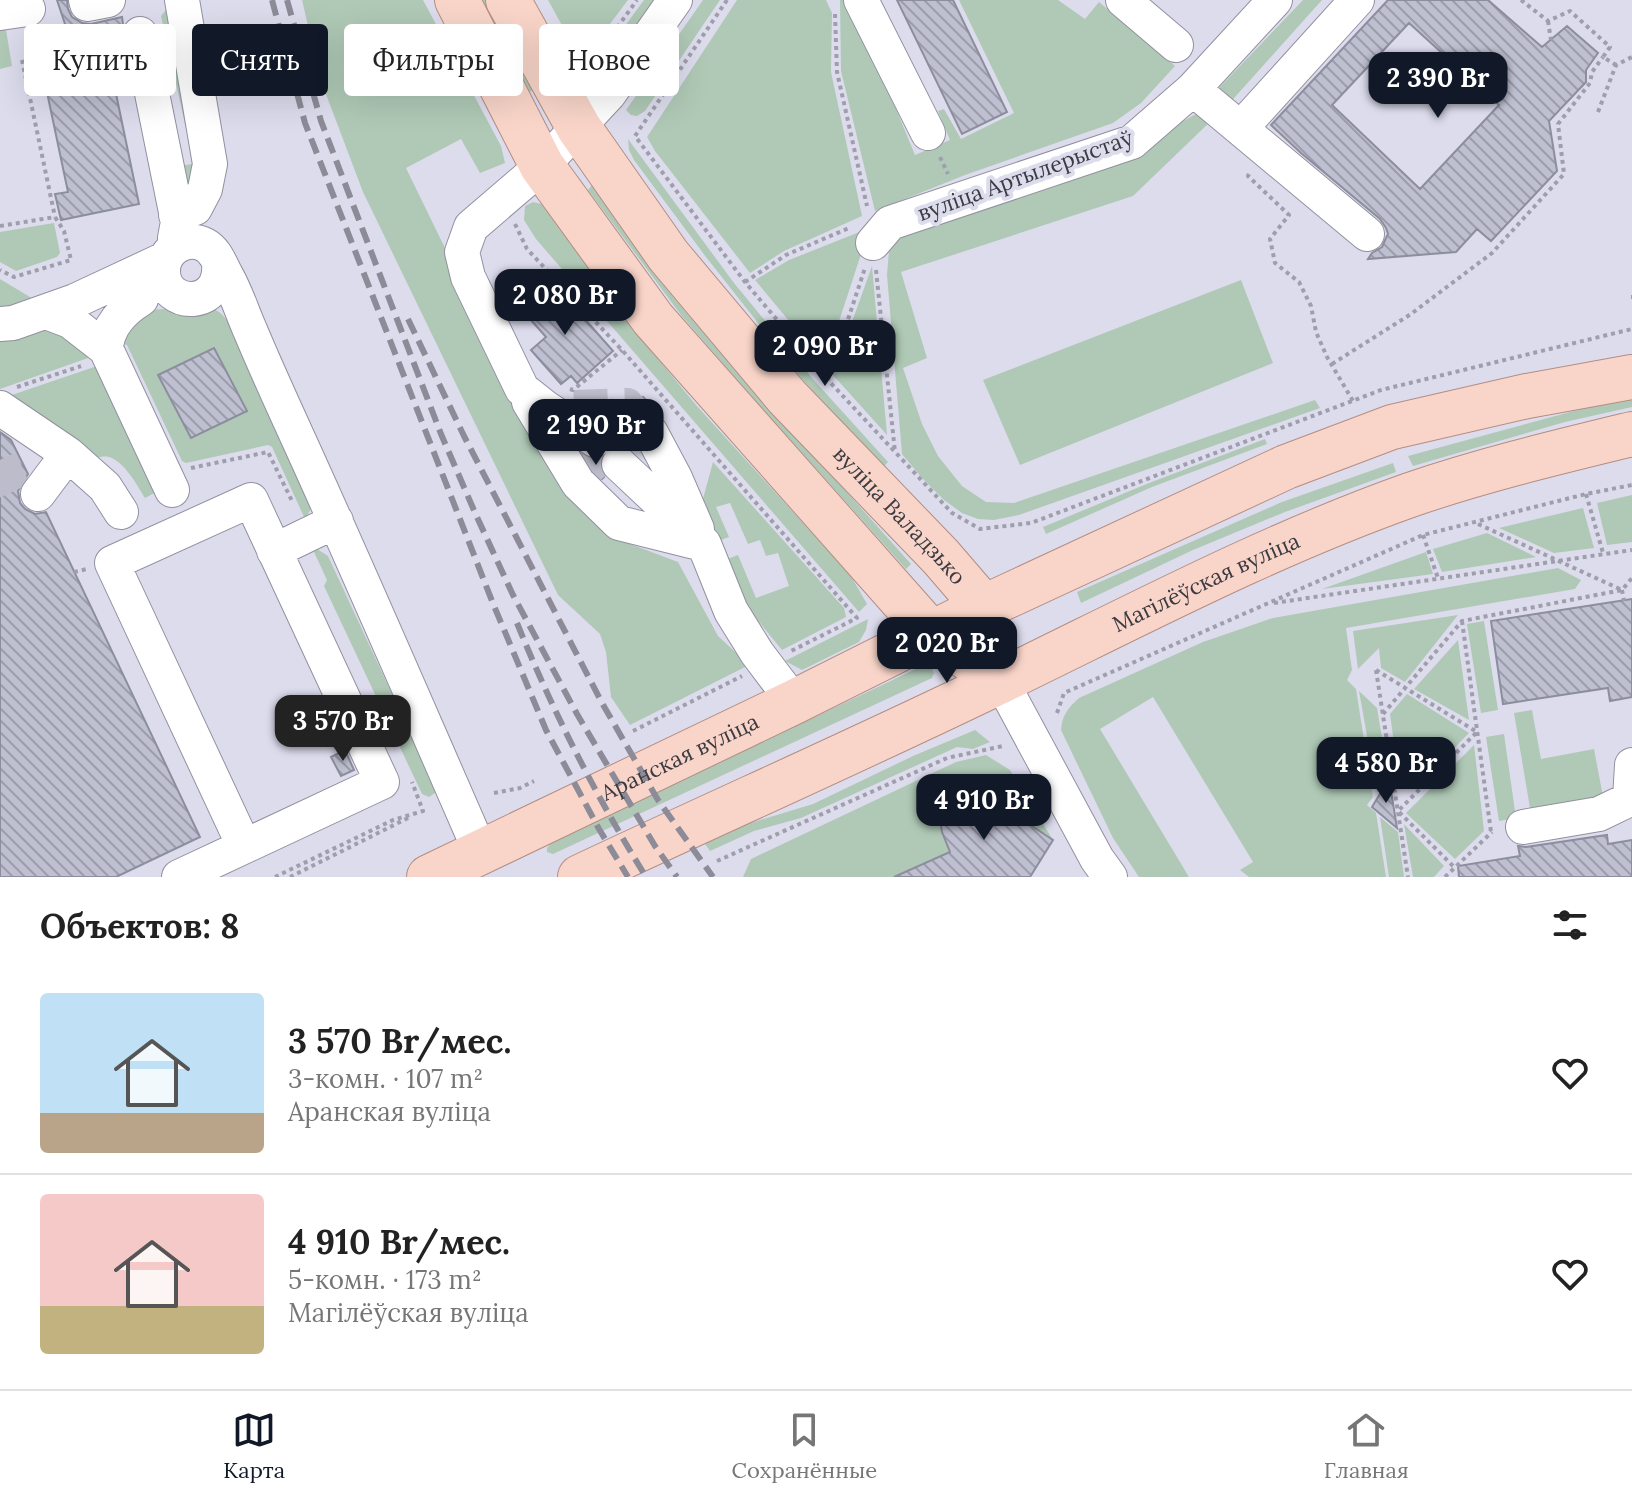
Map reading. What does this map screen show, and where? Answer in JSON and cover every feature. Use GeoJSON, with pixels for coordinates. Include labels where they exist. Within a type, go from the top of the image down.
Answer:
{"type":"FeatureCollection","features":[{"type":"Feature","properties":{"kind":"main road"},"geometry":{"type":"LineString","coordinates":[[457,0],[542,166],[653,319],[931,633],[1001,681]]}},
{"type":"Feature","properties":{"kind":"main road","name":"вуліца Валадзько"},"geometry":{"type":"LineString","coordinates":[[508,0],[579,128],[668,255],[777,386],[941,557],[984,607],[1001,681]]}},
{"type":"Feature","properties":{"kind":"main road"},"geometry":{"type":"LineString","coordinates":[[931,633],[1286,467],[1392,427],[1527,396],[1632,377]]}},
{"type":"Feature","properties":{"kind":"main road","name":"Магілёўская вуліца"},"geometry":{"type":"LineString","coordinates":[[1001,681],[1211,578],[1305,536],[1411,495],[1509,465],[1632,434]]}},
{"type":"Feature","properties":{"kind":"main road","name":"Аранская вуліца"},"geometry":{"type":"LineString","coordinates":[[429,877],[487,865],[931,633]]}},
{"type":"Feature","properties":{"kind":"main road"},"geometry":{"type":"LineString","coordinates":[[580,877],[1001,681]]}},
{"type":"Feature","properties":{"kind":"street"},"geometry":{"type":"LineString","coordinates":[[86,0],[87,4],[108,0]]}},
{"type":"Feature","properties":{"kind":"street"},"geometry":{"type":"LineString","coordinates":[[99,356],[110,331],[125,309],[141,299],[188,255],[195,208],[205,189],[210,164],[182,0]]}},
{"type":"Feature","properties":{"kind":"street"},"geometry":{"type":"LineString","coordinates":[[675,0],[609,94],[542,166],[471,227],[462,252],[468,277],[551,398],[615,452],[704,544],[731,611],[757,653],[794,702]]}},
{"type":"Feature","properties":{"kind":"street"},"geometry":{"type":"LineString","coordinates":[[861,0],[928,133]]}},
{"type":"Feature","properties":{"kind":"street"},"geometry":{"type":"LineString","coordinates":[[1123,0],[1176,45]]}},
{"type":"Feature","properties":{"kind":"street","name":"вуліца Артылерыстаў"},"geometry":{"type":"LineString","coordinates":[[865,234],[1132,142],[1193,89],[1275,0]]}},
{"type":"Feature","properties":{"kind":"street"},"geometry":{"type":"LineString","coordinates":[[1248,134],[1357,0]]}},
{"type":"Feature","properties":{"kind":"street"},"geometry":{"type":"LineString","coordinates":[[1193,89],[1367,234]]}},
{"type":"Feature","properties":{"kind":"street"},"geometry":{"type":"LineString","coordinates":[[153,96],[188,255],[234,288],[248,328],[487,865]]}},
{"type":"Feature","properties":{"kind":"street"},"geometry":{"type":"LineString","coordinates":[[4,327],[188,255]]}},
{"type":"Feature","properties":{"kind":"street"},"geometry":{"type":"LineString","coordinates":[[61,306],[141,299]]}},
{"type":"Feature","properties":{"kind":"street"},"geometry":{"type":"LineString","coordinates":[[61,306],[99,356],[176,480]]}},
{"type":"Feature","properties":{"kind":"street"},"geometry":{"type":"LineString","coordinates":[[551,398],[578,483],[619,523],[704,544]]}},
{"type":"Feature","properties":{"kind":"street"},"geometry":{"type":"LineString","coordinates":[[2,400],[105,487],[121,512]]}},
{"type":"Feature","properties":{"kind":"street"},"geometry":{"type":"LineString","coordinates":[[38,494],[68,454]]}},
{"type":"Feature","properties":{"kind":"street"},"geometry":{"type":"LineString","coordinates":[[179,877],[382,782],[251,500],[112,563],[244,846]]}},
{"type":"Feature","properties":{"kind":"street"},"geometry":{"type":"LineString","coordinates":[[274,551],[336,521]]}},
{"type":"Feature","properties":{"kind":"street"},"geometry":{"type":"LineString","coordinates":[[1001,681],[1097,859],[1110,877]]}},
{"type":"Feature","properties":{"kind":"street"},"geometry":{"type":"LineString","coordinates":[[1507,830],[1599,814],[1630,799],[1632,765]]}},
{"type":"Feature","properties":{"kind":"path"},"geometry":{"type":"LineString","coordinates":[[620,24],[637,0]]}},
{"type":"Feature","properties":{"kind":"path"},"geometry":{"type":"LineString","coordinates":[[727,0],[635,136],[745,282],[828,380],[952,513],[980,529]]}},
{"type":"Feature","properties":{"kind":"path"},"geometry":{"type":"LineString","coordinates":[[1521,0],[1548,21],[1551,40]]}},
{"type":"Feature","properties":{"kind":"path"},"geometry":{"type":"LineString","coordinates":[[1332,364],[1411,314],[1492,253],[1564,174],[1558,124],[1590,83],[1592,72],[1610,47],[1570,11],[1548,21]]}},
{"type":"Feature","properties":{"kind":"path"},"geometry":{"type":"LineString","coordinates":[[1603,57],[1616,65]]}},
{"type":"Feature","properties":{"kind":"path"},"geometry":{"type":"LineString","coordinates":[[1598,112],[1616,65],[1632,57]]}},
{"type":"Feature","properties":{"kind":"path"},"geometry":{"type":"LineString","coordinates":[[0,270],[14,277],[71,260],[64,231],[55,217],[22,60]]}},
{"type":"Feature","properties":{"kind":"path"},"geometry":{"type":"LineString","coordinates":[[1248,134],[1248,176],[1289,215],[1270,239],[1275,263],[1299,282],[1311,306],[1316,332],[1353,401]]}},
{"type":"Feature","properties":{"kind":"path"},"geometry":{"type":"LineString","coordinates":[[501,199],[527,249],[622,350],[857,618]]}},
{"type":"Feature","properties":{"kind":"path"},"geometry":{"type":"LineString","coordinates":[[0,226],[55,217]]}},
{"type":"Feature","properties":{"kind":"path"},"geometry":{"type":"LineString","coordinates":[[745,282],[786,255],[865,234],[828,380]]}},
{"type":"Feature","properties":{"kind":"path"},"geometry":{"type":"LineString","coordinates":[[509,309],[552,276]]}},
{"type":"Feature","properties":{"kind":"path"},"geometry":{"type":"LineString","coordinates":[[551,398],[573,390],[622,350]]}},
{"type":"Feature","properties":{"kind":"path"},"geometry":{"type":"LineString","coordinates":[[2,400],[99,356]]}},
{"type":"Feature","properties":{"kind":"path"},"geometry":{"type":"LineString","coordinates":[[176,480],[268,452],[296,509]]}},
{"type":"Feature","properties":{"kind":"path"},"geometry":{"type":"LineString","coordinates":[[1057,713],[1064,693],[1423,535],[1632,485]]}},
{"type":"Feature","properties":{"kind":"path"},"geometry":{"type":"LineString","coordinates":[[1586,494],[1603,554]]}},
{"type":"Feature","properties":{"kind":"path"},"geometry":{"type":"LineString","coordinates":[[1476,523],[1622,590]]}},
{"type":"Feature","properties":{"kind":"path"},"geometry":{"type":"LineString","coordinates":[[1423,535],[1438,578]]}},
{"type":"Feature","properties":{"kind":"path"},"geometry":{"type":"LineString","coordinates":[[1268,604],[1632,550]]}},
{"type":"Feature","properties":{"kind":"path"},"geometry":{"type":"LineString","coordinates":[[1383,714],[1462,621],[1622,590],[1632,578]]}},
{"type":"Feature","properties":{"kind":"path"},"geometry":{"type":"LineString","coordinates":[[1622,590],[1624,601]]}},
{"type":"Feature","properties":{"kind":"path"},"geometry":{"type":"LineString","coordinates":[[1445,877],[1507,830],[1477,732],[1462,621]]}},
{"type":"Feature","properties":{"kind":"path"},"geometry":{"type":"LineString","coordinates":[[1408,877],[1376,670],[1477,732]]}},
{"type":"Feature","properties":{"kind":"path"},"geometry":{"type":"LineString","coordinates":[[1398,811],[1477,732]]}},
{"type":"Feature","properties":{"kind":"path"},"geometry":{"type":"LineString","coordinates":[[717,861],[947,758],[1003,746]]}},
{"type":"Feature","properties":{"kind":"path"},"geometry":{"type":"LineString","coordinates":[[1390,760],[1426,782]]}},
{"type":"Feature","properties":{"kind":"path"},"geometry":{"type":"LineString","coordinates":[[494,793],[520,788],[534,781]]}},
{"type":"Feature","properties":{"kind":"path"},"geometry":{"type":"LineString","coordinates":[[290,877],[423,811]]}},
{"type":"Feature","properties":{"kind":"path"},"geometry":{"type":"LineString","coordinates":[[1398,811],[1455,868]]}},
{"type":"Feature","properties":{"kind":"green space"},"geometry":{"type":"Polygon","coordinates":[[[174,0],[203,159],[189,202],[178,166],[192,164],[193,160],[176,84],[176,24],[163,24],[161,16],[174,0]]]}},
{"type":"Feature","properties":{"kind":"green space"},"geometry":{"type":"Polygon","coordinates":[[[302,0],[423,0],[436,24],[344,24],[344,96],[474,96],[501,146],[505,163],[480,173],[461,139],[406,168],[481,322],[609,536],[678,562],[718,636],[749,665],[630,725],[611,697],[606,652],[600,634],[558,595],[363,192],[327,96],[328,24],[308,24],[302,0]]]}},
{"type":"Feature","properties":{"kind":"green space"},"geometry":{"type":"Polygon","coordinates":[[[482,0],[488,0],[500,24],[494,24],[482,0]]]}},
{"type":"Feature","properties":{"kind":"green space"},"geometry":{"type":"Polygon","coordinates":[[[548,0],[628,0],[610,24],[561,24],[548,0]]]}},
{"type":"Feature","properties":{"kind":"green space"},"geometry":{"type":"Polygon","coordinates":[[[644,0],[655,0],[637,24],[626,24],[644,0]]]}},
{"type":"Feature","properties":{"kind":"green space"},"geometry":{"type":"Polygon","coordinates":[[[703,0],[720,0],[679,61],[679,34],[703,0]]]}},
{"type":"Feature","properties":{"kind":"green space"},"geometry":{"type":"Polygon","coordinates":[[[737,0],[826,0],[832,13],[831,72],[862,216],[784,251],[750,273],[647,137],[674,96],[679,96],[679,88],[737,0]]]}},
{"type":"Feature","properties":{"kind":"green space"},"geometry":{"type":"Polygon","coordinates":[[[840,0],[851,0],[915,155],[950,140],[938,111],[944,109],[961,139],[1014,113],[959,0],[1058,0],[1085,19],[1099,2],[1175,66],[1141,103],[1113,123],[965,175],[875,211],[841,71],[840,0]]]}},
{"type":"Feature","properties":{"kind":"green space"},"geometry":{"type":"Polygon","coordinates":[[[1303,0],[1322,0],[1226,107],[1216,91],[1303,0]]]}},
{"type":"Feature","properties":{"kind":"green space"},"geometry":{"type":"Polygon","coordinates":[[[0,30],[6,30],[12,66],[0,69],[0,30]]]}},
{"type":"Feature","properties":{"kind":"green space"},"geometry":{"type":"Polygon","coordinates":[[[523,68],[534,90],[529,92],[523,80],[523,68]]]}},
{"type":"Feature","properties":{"kind":"green space"},"geometry":{"type":"Polygon","coordinates":[[[636,96],[655,96],[645,111],[637,116],[626,110],[636,96]]]}},
{"type":"Feature","properties":{"kind":"green space"},"geometry":{"type":"Polygon","coordinates":[[[1204,113],[1212,120],[1133,196],[901,272],[927,358],[903,368],[922,424],[938,456],[962,486],[986,502],[1014,503],[1315,400],[1320,408],[1019,515],[994,520],[978,519],[962,513],[944,500],[902,454],[887,275],[889,251],[898,236],[1204,113]]]}},
{"type":"Feature","properties":{"kind":"green space"},"geometry":{"type":"Polygon","coordinates":[[[628,139],[734,283],[812,378],[888,462],[883,467],[803,380],[706,257],[634,160],[628,139]]]}},
{"type":"Feature","properties":{"kind":"green space"},"geometry":{"type":"Polygon","coordinates":[[[593,184],[685,311],[911,564],[906,569],[681,315],[588,190],[593,184]]]}},
{"type":"Feature","properties":{"kind":"green space"},"geometry":{"type":"Polygon","coordinates":[[[533,202],[545,205],[626,320],[696,405],[851,576],[867,604],[859,612],[536,239],[524,220],[525,206],[533,202]]]}},
{"type":"Feature","properties":{"kind":"green space"},"geometry":{"type":"Polygon","coordinates":[[[54,223],[60,253],[57,257],[16,271],[0,262],[0,232],[54,223]]]}},
{"type":"Feature","properties":{"kind":"green space"},"geometry":{"type":"Polygon","coordinates":[[[862,231],[866,239],[825,364],[755,280],[789,260],[862,231]]]}},
{"type":"Feature","properties":{"kind":"green space"},"geometry":{"type":"Polygon","coordinates":[[[872,266],[887,435],[833,375],[872,266]]]}},
{"type":"Feature","properties":{"kind":"green space"},"geometry":{"type":"Polygon","coordinates":[[[0,279],[35,300],[0,310],[0,279]]]}},
{"type":"Feature","properties":{"kind":"green space"},"geometry":{"type":"Polygon","coordinates":[[[1241,280],[1273,363],[1020,465],[983,380],[1241,280]]]}},
{"type":"Feature","properties":{"kind":"green space"},"geometry":{"type":"Polygon","coordinates":[[[202,307],[221,314],[234,330],[312,507],[305,519],[272,447],[268,445],[186,463],[182,461],[127,345],[119,343],[145,310],[202,307]]]}},
{"type":"Feature","properties":{"kind":"green space"},"geometry":{"type":"Polygon","coordinates":[[[57,326],[91,357],[0,389],[0,341],[57,326]]]}},
{"type":"Feature","properties":{"kind":"green space"},"geometry":{"type":"Polygon","coordinates":[[[97,366],[160,490],[145,498],[130,474],[115,459],[95,458],[6,397],[97,366]]]}},
{"type":"Feature","properties":{"kind":"green space"},"geometry":{"type":"Polygon","coordinates":[[[1632,397],[1632,407],[1565,422],[1413,466],[1408,456],[1592,406],[1632,397]]]}},
{"type":"Feature","properties":{"kind":"green space"},"geometry":{"type":"Polygon","coordinates":[[[1265,439],[1267,444],[1152,487],[1046,534],[1043,527],[1149,483],[1265,439]]]}},
{"type":"Feature","properties":{"kind":"green space"},"geometry":{"type":"Polygon","coordinates":[[[713,462],[844,608],[846,617],[782,650],[743,602],[725,560],[738,555],[756,598],[789,586],[778,553],[766,556],[760,540],[748,544],[730,503],[716,507],[729,537],[716,542],[701,506],[713,462]]]}},
{"type":"Feature","properties":{"kind":"green space"},"geometry":{"type":"Polygon","coordinates":[[[1393,463],[1396,472],[1285,512],[1193,550],[1081,603],[1077,592],[1282,502],[1393,463]]]}},
{"type":"Feature","properties":{"kind":"green space"},"geometry":{"type":"Polygon","coordinates":[[[1632,495],[1632,542],[1607,545],[1597,503],[1632,495]]]}},
{"type":"Feature","properties":{"kind":"green space"},"geometry":{"type":"Polygon","coordinates":[[[1583,508],[1594,548],[1554,553],[1499,528],[1583,508]]]}},
{"type":"Feature","properties":{"kind":"green space"},"geometry":{"type":"Polygon","coordinates":[[[1487,533],[1536,557],[1442,572],[1433,549],[1487,533]]]}},
{"type":"Feature","properties":{"kind":"green space"},"geometry":{"type":"Polygon","coordinates":[[[317,549],[328,556],[435,787],[435,793],[429,797],[422,794],[324,586],[327,580],[314,552],[317,549]]]}},
{"type":"Feature","properties":{"kind":"green space"},"geometry":{"type":"Polygon","coordinates":[[[1426,552],[1433,574],[1322,589],[1426,552]]]}},
{"type":"Feature","properties":{"kind":"green space"},"geometry":{"type":"Polygon","coordinates":[[[1558,568],[1581,580],[1575,589],[1346,628],[1352,670],[1347,680],[1356,689],[1373,797],[1367,805],[1376,813],[1386,877],[1249,877],[1240,870],[1253,862],[1153,697],[1100,729],[1189,877],[1139,877],[1113,838],[1061,730],[1066,712],[1079,698],[1203,642],[1273,618],[1558,568]]]}},
{"type":"Feature","properties":{"kind":"green space"},"geometry":{"type":"Polygon","coordinates":[[[1458,615],[1405,682],[1381,668],[1379,648],[1358,669],[1353,631],[1458,615]]]}},
{"type":"Feature","properties":{"kind":"green space"},"geometry":{"type":"Polygon","coordinates":[[[868,619],[859,642],[802,670],[785,661],[868,619]]]}},
{"type":"Feature","properties":{"kind":"green space"},"geometry":{"type":"Polygon","coordinates":[[[1484,621],[1498,710],[1481,713],[1467,624],[1484,621]]]}},
{"type":"Feature","properties":{"kind":"green space"},"geometry":{"type":"Polygon","coordinates":[[[1458,640],[1469,720],[1414,689],[1458,640]]]}},
{"type":"Feature","properties":{"kind":"green space"},"geometry":{"type":"Polygon","coordinates":[[[924,665],[931,667],[934,673],[932,678],[553,854],[547,852],[551,843],[924,665]]]}},
{"type":"Feature","properties":{"kind":"green space"},"geometry":{"type":"Polygon","coordinates":[[[1359,691],[1377,708],[1388,774],[1377,792],[1359,691]]]}},
{"type":"Feature","properties":{"kind":"green space"},"geometry":{"type":"Polygon","coordinates":[[[1407,694],[1469,733],[1426,777],[1396,758],[1390,714],[1407,694]]]}},
{"type":"Feature","properties":{"kind":"green space"},"geometry":{"type":"Polygon","coordinates":[[[1532,710],[1541,759],[1594,749],[1604,802],[1531,814],[1514,713],[1532,710]]]}},
{"type":"Feature","properties":{"kind":"green space"},"geometry":{"type":"Polygon","coordinates":[[[975,730],[990,742],[973,749],[957,747],[801,818],[754,831],[710,851],[703,841],[813,804],[975,730]]]}},
{"type":"Feature","properties":{"kind":"green space"},"geometry":{"type":"Polygon","coordinates":[[[1504,734],[1516,818],[1499,821],[1486,737],[1504,734]]]}},
{"type":"Feature","properties":{"kind":"green space"},"geometry":{"type":"Polygon","coordinates":[[[1474,745],[1484,831],[1455,859],[1406,813],[1474,745]]]}},
{"type":"Feature","properties":{"kind":"green space"},"geometry":{"type":"Polygon","coordinates":[[[986,755],[1010,770],[1053,840],[990,798],[963,794],[951,797],[942,807],[942,832],[950,852],[894,877],[743,877],[751,859],[956,762],[986,755]]]}},
{"type":"Feature","properties":{"kind":"green space"},"geometry":{"type":"Polygon","coordinates":[[[1380,817],[1398,832],[1404,877],[1389,877],[1380,817]]]}},
{"type":"Feature","properties":{"kind":"green space"},"geometry":{"type":"Polygon","coordinates":[[[1404,824],[1444,866],[1434,877],[1413,877],[1404,824]]]}},
{"type":"Feature","properties":{"kind":"building"},"geometry":{"type":"Polygon","coordinates":[[[57,0],[67,0],[72,17],[91,24],[65,24],[57,0]]]}},
{"type":"Feature","properties":{"kind":"building"},"geometry":{"type":"Polygon","coordinates":[[[897,0],[953,0],[1007,112],[962,134],[897,0]]]}},
{"type":"Feature","properties":{"kind":"building"},"geometry":{"type":"Polygon","coordinates":[[[1388,0],[1488,0],[1542,47],[1567,26],[1598,53],[1586,70],[1586,82],[1549,121],[1557,171],[1491,241],[1477,229],[1456,252],[1368,259],[1382,247],[1388,234],[1380,219],[1271,125],[1388,0]],[[1409,23],[1332,105],[1420,189],[1499,105],[1409,23]]]}},
{"type":"Feature","properties":{"kind":"building"},"geometry":{"type":"Polygon","coordinates":[[[122,17],[123,24],[91,24],[122,17]]]}},
{"type":"Feature","properties":{"kind":"building"},"geometry":{"type":"Polygon","coordinates":[[[48,96],[116,96],[139,204],[61,220],[55,194],[68,192],[48,96]]]}},
{"type":"Feature","properties":{"kind":"building"},"geometry":{"type":"Polygon","coordinates":[[[554,284],[613,351],[577,383],[571,376],[561,384],[531,350],[546,337],[523,311],[554,284]]]}},
{"type":"Feature","properties":{"kind":"building"},"geometry":{"type":"Polygon","coordinates":[[[214,348],[247,411],[191,438],[158,375],[214,348]]]}},
{"type":"Feature","properties":{"kind":"building"},"geometry":{"type":"Polygon","coordinates":[[[643,397],[661,416],[651,413],[635,422],[631,433],[634,450],[624,445],[614,445],[612,430],[594,416],[611,400],[625,414],[643,397]]]}},
{"type":"Feature","properties":{"kind":"building"},"geometry":{"type":"Polygon","coordinates":[[[0,432],[11,440],[28,474],[18,491],[20,503],[35,514],[46,512],[200,837],[116,877],[0,877],[0,432]]]}},
{"type":"Feature","properties":{"kind":"building"},"geometry":{"type":"Polygon","coordinates":[[[586,457],[600,459],[602,479],[594,470],[586,457]]]}},
{"type":"Feature","properties":{"kind":"building"},"geometry":{"type":"Polygon","coordinates":[[[1632,599],[1632,697],[1610,701],[1608,688],[1503,704],[1491,621],[1632,599]]]}},
{"type":"Feature","properties":{"kind":"building"},"geometry":{"type":"Polygon","coordinates":[[[345,750],[354,770],[341,776],[331,757],[345,750]]]}},
{"type":"Feature","properties":{"kind":"building"},"geometry":{"type":"Polygon","coordinates":[[[1389,779],[1397,828],[1372,807],[1389,779]]]}},
{"type":"Feature","properties":{"kind":"building"},"geometry":{"type":"Polygon","coordinates":[[[963,794],[990,798],[1053,840],[1030,877],[894,877],[950,852],[942,832],[942,807],[951,797],[963,794]]]}},
{"type":"Feature","properties":{"kind":"building"},"geometry":{"type":"Polygon","coordinates":[[[1607,835],[1608,844],[1632,840],[1632,877],[1459,877],[1458,866],[1520,856],[1518,846],[1607,835]]]}},
{"type":"Feature","properties":{"kind":"tunnel"},"geometry":{"type":"LineString","coordinates":[[574,407],[627,405],[651,433]]}},
{"type":"Feature","properties":{"kind":"tunnel"},"geometry":{"type":"LineString","coordinates":[[582,453],[605,476]]}},
{"type":"Feature","properties":{"kind":"tunnel"},"geometry":{"type":"LineString","coordinates":[[0,460],[19,501]]}},
{"type":"Feature","properties":{"kind":"railway"},"geometry":{"type":"LineString","coordinates":[[272,0],[305,123],[492,601],[546,730],[628,877]]}},
{"type":"Feature","properties":{"kind":"railway"},"geometry":{"type":"LineString","coordinates":[[287,0],[321,121],[441,434],[476,515],[513,595],[577,714],[655,846],[677,877]]}},
{"type":"Feature","properties":{"kind":"railway"},"geometry":{"type":"LineString","coordinates":[[408,319],[464,436],[602,703],[658,800],[713,877]]}},
{"type":"Feature","properties":{"kind":"railway"},"geometry":{"type":"LineString","coordinates":[[517,623],[576,753],[646,877]]}}]}
